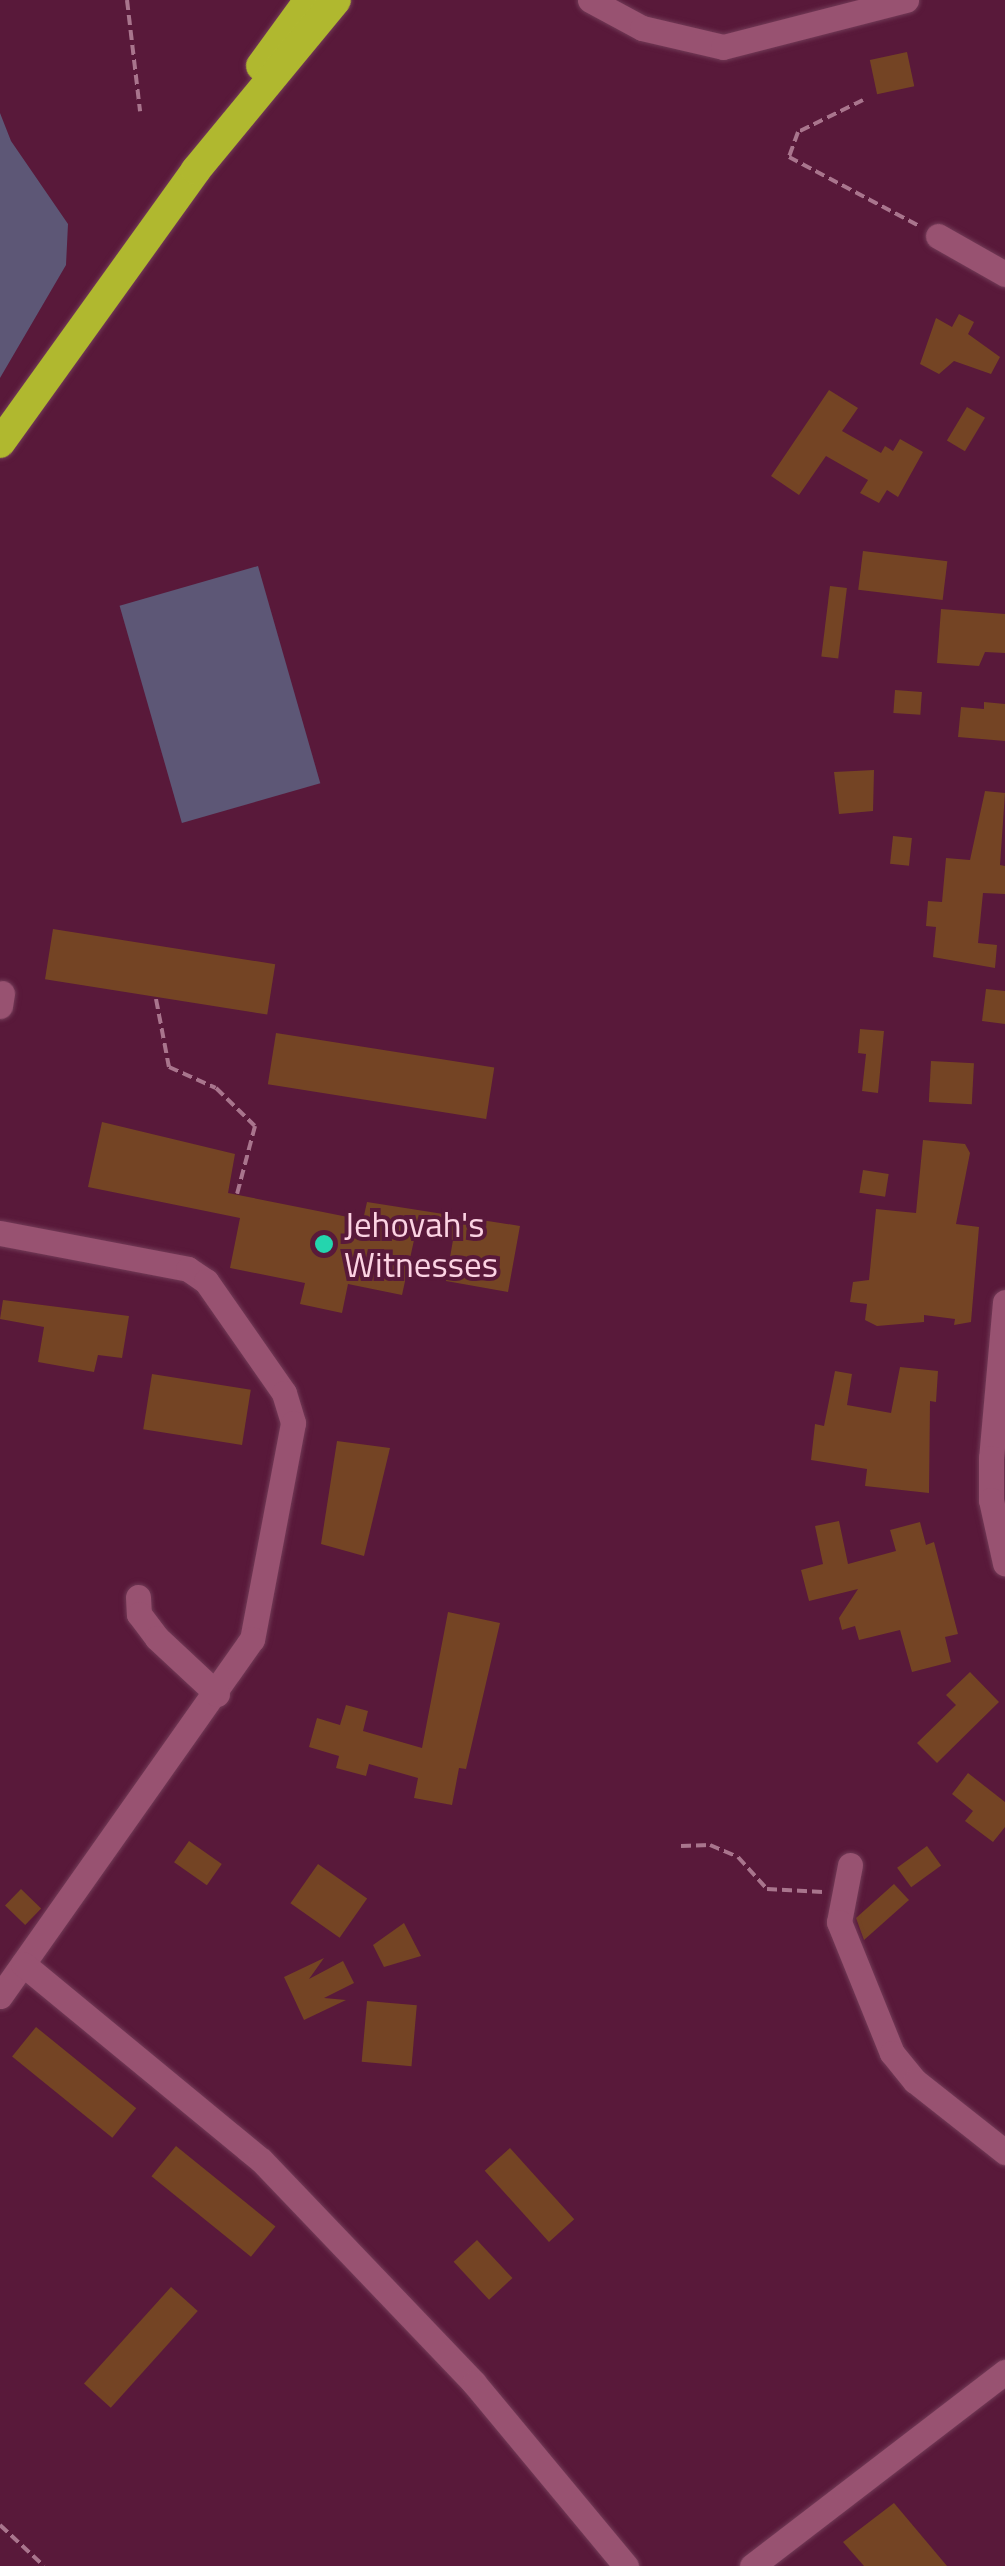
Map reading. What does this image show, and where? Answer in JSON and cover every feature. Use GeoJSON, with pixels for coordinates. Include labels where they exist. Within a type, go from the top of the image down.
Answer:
{"type":"FeatureCollection","features":[{"type":"Feature","properties":{"kind":"highway"},"geometry":{"type":"LineString","coordinates":[[187,181],[217,125],[309,0]]}},
{"type":"Feature","properties":{"kind":"highway"},"geometry":{"type":"LineString","coordinates":[[0,442],[187,181],[336,0]]}},
{"type":"Feature","properties":{"kind":"street"},"geometry":{"type":"LineString","coordinates":[[590,0],[642,28],[723,47],[906,0]]}},
{"type":"Feature","properties":{"kind":"street"},"geometry":{"type":"LineString","coordinates":[[938,236],[1005,274]]}},
{"type":"Feature","properties":{"kind":"street"},"geometry":{"type":"LineString","coordinates":[[0,1233],[188,1269],[206,1281],[284,1393],[292,1423],[252,1640],[0,1996]]}},
{"type":"Feature","properties":{"kind":"street"},"geometry":{"type":"LineString","coordinates":[[1005,1302],[990,1458],[991,1500],[1005,1562]]}},
{"type":"Feature","properties":{"kind":"street"},"geometry":{"type":"LineString","coordinates":[[138,1597],[138,1614],[157,1638],[217,1694]]}},
{"type":"Feature","properties":{"kind":"street"},"geometry":{"type":"LineString","coordinates":[[850,1865],[838,1922],[892,2053],[915,2081],[1005,2152]]}},
{"type":"Feature","properties":{"kind":"street"},"geometry":{"type":"LineString","coordinates":[[23,1964],[261,2160],[474,2383],[626,2566]]}},
{"type":"Feature","properties":{"kind":"street"},"geometry":{"type":"LineString","coordinates":[[752,2566],[1005,2372]]}},
{"type":"Feature","properties":{"kind":"path"},"geometry":{"type":"LineString","coordinates":[[127,0],[140,111]]}},
{"type":"Feature","properties":{"kind":"path"},"geometry":{"type":"LineString","coordinates":[[863,100],[798,132],[789,157],[938,236]]}},
{"type":"Feature","properties":{"kind":"path"},"geometry":{"type":"LineString","coordinates":[[156,999],[169,1067],[216,1088],[255,1126],[237,1194]]}},
{"type":"Feature","properties":{"kind":"path"},"geometry":{"type":"LineString","coordinates":[[681,1846],[710,1846],[738,1857],[767,1890],[824,1892],[838,1922]]}},
{"type":"Feature","properties":{"kind":"path"},"geometry":{"type":"LineString","coordinates":[[0,2525],[44,2566]]}},
{"type":"Feature","properties":{"kind":"shaded area"},"geometry":{"type":"Polygon","coordinates":[[[0,113],[11,141],[68,224],[66,265],[0,378],[0,113]]]}},
{"type":"Feature","properties":{"kind":"shaded area"},"geometry":{"type":"Polygon","coordinates":[[[258,566],[320,783],[182,823],[120,606],[258,566]]]}},
{"type":"Feature","properties":{"kind":"building"},"geometry":{"type":"Polygon","coordinates":[[[907,52],[914,86],[877,94],[870,60],[907,52]]]}},
{"type":"Feature","properties":{"kind":"building"},"geometry":{"type":"Polygon","coordinates":[[[959,314],[974,322],[968,334],[1000,357],[991,374],[954,361],[939,374],[920,364],[936,318],[952,327],[959,314]]]}},
{"type":"Feature","properties":{"kind":"building"},"geometry":{"type":"Polygon","coordinates":[[[829,390],[858,408],[842,431],[881,453],[885,446],[893,451],[900,439],[923,452],[898,497],[887,490],[879,503],[860,493],[868,480],[826,456],[799,495],[771,476],[829,390]]]}},
{"type":"Feature","properties":{"kind":"building"},"geometry":{"type":"Polygon","coordinates":[[[967,407],[985,418],[965,451],[947,440],[967,407]]]}},
{"type":"Feature","properties":{"kind":"building"},"geometry":{"type":"Polygon","coordinates":[[[863,551],[947,561],[943,600],[858,590],[863,551]]]}},
{"type":"Feature","properties":{"kind":"building"},"geometry":{"type":"Polygon","coordinates":[[[830,586],[847,588],[838,659],[821,656],[830,586]]]}},
{"type":"Feature","properties":{"kind":"building"},"geometry":{"type":"Polygon","coordinates":[[[941,609],[1005,614],[1005,653],[985,652],[979,666],[937,663],[941,609]]]}},
{"type":"Feature","properties":{"kind":"building"},"geometry":{"type":"Polygon","coordinates":[[[895,690],[922,692],[920,715],[893,713],[895,690]]]}},
{"type":"Feature","properties":{"kind":"building"},"geometry":{"type":"Polygon","coordinates":[[[984,702],[1005,704],[1005,741],[958,737],[961,707],[984,709],[984,702]]]}},
{"type":"Feature","properties":{"kind":"building"},"geometry":{"type":"Polygon","coordinates":[[[874,770],[873,811],[839,814],[834,772],[874,770]]]}},
{"type":"Feature","properties":{"kind":"building"},"geometry":{"type":"Polygon","coordinates":[[[985,791],[1005,793],[1000,865],[1005,866],[1005,894],[983,893],[978,943],[997,945],[995,968],[933,957],[936,927],[926,926],[928,901],[942,902],[946,858],[970,860],[985,791]]]}},
{"type":"Feature","properties":{"kind":"building"},"geometry":{"type":"Polygon","coordinates":[[[893,836],[912,838],[909,866],[890,864],[893,836]]]}},
{"type":"Feature","properties":{"kind":"building"},"geometry":{"type":"Polygon","coordinates":[[[53,929],[275,964],[267,1015],[45,979],[53,929]]]}},
{"type":"Feature","properties":{"kind":"building"},"geometry":{"type":"Polygon","coordinates":[[[986,989],[1005,991],[1005,1024],[982,1021],[986,989]]]}},
{"type":"Feature","properties":{"kind":"building"},"geometry":{"type":"Polygon","coordinates":[[[860,1029],[884,1031],[878,1093],[862,1091],[866,1054],[858,1053],[860,1029]]]}},
{"type":"Feature","properties":{"kind":"building","name":"Jehovah's Witnesses"},"geometry":{"type":"Polygon","coordinates":[[[276,1033],[494,1068],[486,1119],[268,1084],[276,1033]]]}},
{"type":"Feature","properties":{"kind":"building"},"geometry":{"type":"Polygon","coordinates":[[[931,1061],[974,1063],[972,1104],[929,1102],[931,1061]]]}},
{"type":"Feature","properties":{"kind":"building"},"geometry":{"type":"Polygon","coordinates":[[[102,1122],[235,1154],[228,1193],[363,1220],[367,1202],[520,1226],[508,1292],[446,1281],[453,1240],[416,1231],[402,1295],[348,1284],[342,1313],[300,1304],[305,1283],[230,1268],[240,1218],[88,1187],[102,1122]]]}},
{"type":"Feature","properties":{"kind":"building"},"geometry":{"type":"Polygon","coordinates":[[[923,1140],[965,1144],[970,1153],[956,1224],[979,1227],[971,1322],[954,1325],[955,1319],[924,1315],[924,1322],[877,1326],[865,1320],[867,1304],[850,1302],[853,1282],[869,1280],[876,1209],[916,1213],[923,1140]]]}},
{"type":"Feature","properties":{"kind":"building"},"geometry":{"type":"Polygon","coordinates":[[[863,1170],[889,1174],[885,1197],[859,1193],[863,1170]]]}},
{"type":"Feature","properties":{"kind":"building"},"geometry":{"type":"Polygon","coordinates":[[[3,1300],[129,1316],[122,1358],[98,1355],[94,1372],[38,1362],[44,1327],[0,1319],[3,1300]]]}},
{"type":"Feature","properties":{"kind":"building"},"geometry":{"type":"Polygon","coordinates":[[[900,1367],[938,1371],[936,1402],[930,1401],[929,1493],[865,1486],[867,1469],[811,1460],[815,1424],[824,1426],[835,1371],[852,1374],[847,1405],[891,1413],[900,1367]]]}},
{"type":"Feature","properties":{"kind":"building"},"geometry":{"type":"Polygon","coordinates":[[[152,1374],[251,1390],[242,1445],[143,1429],[152,1374]]]}},
{"type":"Feature","properties":{"kind":"building"},"geometry":{"type":"Polygon","coordinates":[[[337,1441],[390,1448],[364,1556],[321,1544],[337,1441]]]}},
{"type":"Feature","properties":{"kind":"building"},"geometry":{"type":"Polygon","coordinates":[[[839,1521],[848,1564],[896,1551],[890,1530],[920,1522],[926,1545],[934,1542],[958,1634],[945,1637],[951,1662],[912,1672],[900,1630],[859,1640],[855,1626],[842,1630],[839,1618],[858,1589],[809,1601],[801,1570],[823,1564],[815,1526],[839,1521]]]}},
{"type":"Feature","properties":{"kind":"building"},"geometry":{"type":"Polygon","coordinates":[[[448,1612],[500,1623],[466,1769],[459,1768],[452,1805],[414,1798],[418,1778],[369,1764],[366,1776],[336,1768],[339,1756],[309,1747],[317,1718],[340,1725],[346,1705],[368,1711],[363,1731],[422,1748],[448,1612]]]}},
{"type":"Feature","properties":{"kind":"building"},"geometry":{"type":"Polygon","coordinates":[[[970,1672],[999,1702],[937,1763],[917,1743],[956,1705],[946,1695],[970,1672]]]}},
{"type":"Feature","properties":{"kind":"building"},"geometry":{"type":"Polygon","coordinates":[[[968,1773],[1005,1802],[1005,1827],[993,1842],[965,1821],[973,1811],[952,1794],[968,1773]]]}},
{"type":"Feature","properties":{"kind":"building"},"geometry":{"type":"Polygon","coordinates":[[[189,1841],[222,1864],[207,1885],[174,1862],[189,1841]]]}},
{"type":"Feature","properties":{"kind":"building"},"geometry":{"type":"Polygon","coordinates":[[[927,1846],[941,1865],[911,1887],[897,1868],[927,1846]]]}},
{"type":"Feature","properties":{"kind":"building"},"geometry":{"type":"Polygon","coordinates":[[[318,1864],[367,1898],[340,1938],[290,1903],[318,1864]]]}},
{"type":"Feature","properties":{"kind":"building"},"geometry":{"type":"Polygon","coordinates":[[[894,1884],[909,1900],[864,1940],[856,1918],[894,1884]]]}},
{"type":"Feature","properties":{"kind":"building"},"geometry":{"type":"Polygon","coordinates":[[[21,1889],[41,1908],[25,1925],[5,1906],[21,1889]]]}},
{"type":"Feature","properties":{"kind":"building"},"geometry":{"type":"Polygon","coordinates":[[[404,1923],[421,1956],[384,1967],[373,1945],[404,1923]]]}},
{"type":"Feature","properties":{"kind":"building"},"geometry":{"type":"Polygon","coordinates":[[[324,1958],[309,1979],[343,1961],[354,1983],[324,1998],[346,2000],[304,2020],[284,1977],[324,1958]]]}},
{"type":"Feature","properties":{"kind":"building"},"geometry":{"type":"Polygon","coordinates":[[[367,2001],[417,2005],[411,2066],[362,2062],[367,2001]]]}},
{"type":"Feature","properties":{"kind":"building"},"geometry":{"type":"Polygon","coordinates":[[[36,2027],[136,2108],[112,2138],[12,2057],[36,2027]]]}},
{"type":"Feature","properties":{"kind":"building"},"geometry":{"type":"Polygon","coordinates":[[[176,2146],[275,2227],[251,2257],[151,2176],[176,2146]]]}},
{"type":"Feature","properties":{"kind":"building"},"geometry":{"type":"Polygon","coordinates":[[[510,2148],[574,2219],[549,2242],[485,2171],[510,2148]]]}},
{"type":"Feature","properties":{"kind":"building"},"geometry":{"type":"Polygon","coordinates":[[[477,2240],[512,2278],[489,2300],[454,2262],[477,2240]]]}},
{"type":"Feature","properties":{"kind":"building"},"geometry":{"type":"Polygon","coordinates":[[[171,2287],[198,2311],[111,2408],[84,2384],[171,2287]]]}},
{"type":"Feature","properties":{"kind":"building"},"geometry":{"type":"Polygon","coordinates":[[[894,2503],[947,2566],[864,2566],[843,2542],[894,2503]]]}},
{"type":"Feature","properties":{"kind":"place","name":"Jehovah's Witnesses"},"geometry":{"type":"Point","coordinates":[324,1244]}}]}
